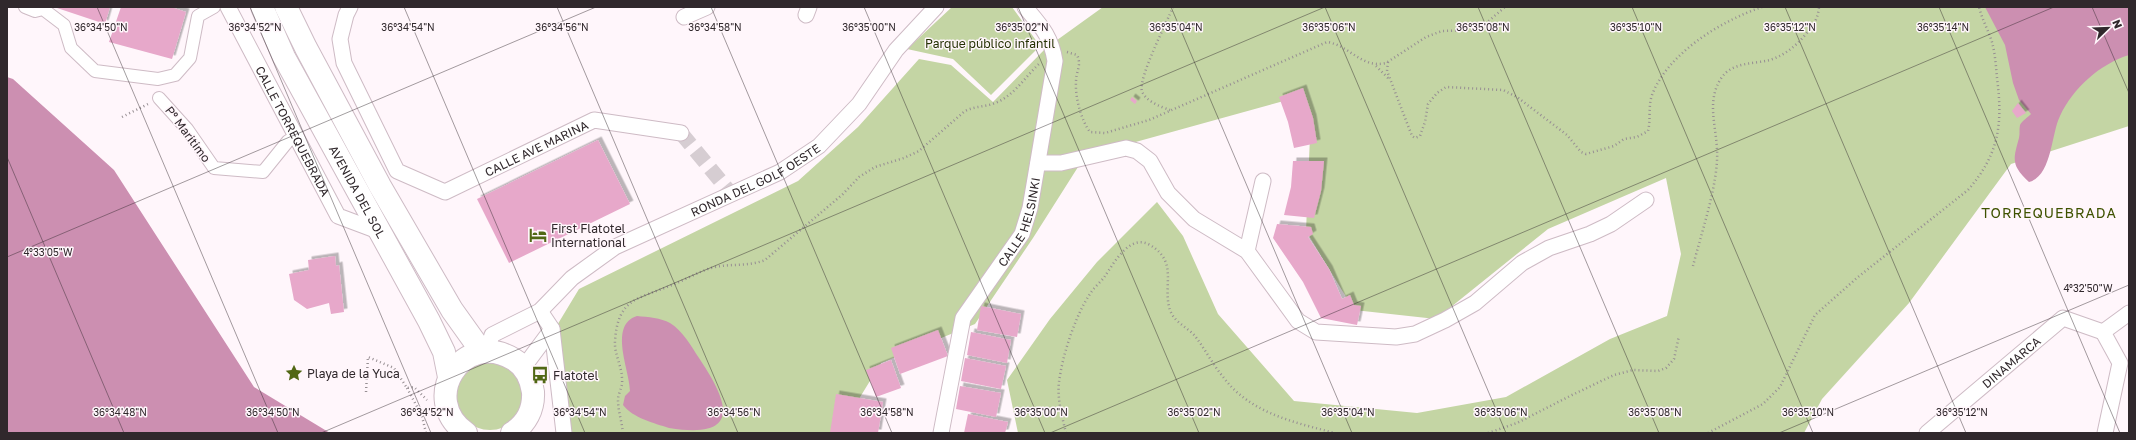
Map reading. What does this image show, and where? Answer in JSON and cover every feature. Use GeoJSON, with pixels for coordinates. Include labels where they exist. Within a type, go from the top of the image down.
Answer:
{"type":"FeatureCollection","features":[{"type":"Feature","properties":{"kind":"main road","name":"AVENIDA DEL SOL"},"geometry":{"type":"LineString","coordinates":[[262,7],[284,57],[378,231],[430,321],[444,352],[449,377]]}},
{"type":"Feature","properties":{"kind":"main road","name":"AVENIDA DEL SOL"},"geometry":{"type":"LineString","coordinates":[[286,7],[380,186],[452,310],[485,352]]}},
{"type":"Feature","properties":{"kind":"main road"},"geometry":{"type":"LineString","coordinates":[[466,433],[459,428],[450,417],[446,404],[445,390],[449,377],[457,365],[468,356],[485,352],[507,355],[523,368],[529,377],[533,398],[524,428]]}},
{"type":"Feature","properties":{"kind":"street"},"geometry":{"type":"LineString","coordinates":[[25,7],[35,11],[43,9],[64,25],[71,48],[95,71],[158,79],[175,75],[190,58],[198,16],[214,7]]}},
{"type":"Feature","properties":{"kind":"street","name":"CALLE TORREQUEBRADA"},"geometry":{"type":"LineString","coordinates":[[228,7],[338,216],[378,231]]}},
{"type":"Feature","properties":{"kind":"street"},"geometry":{"type":"LineString","coordinates":[[350,7],[346,14],[340,39],[344,62],[397,171],[380,186]]}},
{"type":"Feature","properties":{"kind":"street"},"geometry":{"type":"LineString","coordinates":[[684,17],[706,7]]}},
{"type":"Feature","properties":{"kind":"street","name":"RONDA DEL GOLF OESTE"},"geometry":{"type":"LineString","coordinates":[[485,352],[492,335],[540,311],[572,278],[614,247],[780,172],[818,146],[859,104],[896,50],[936,7]]}},
{"type":"Feature","properties":{"kind":"street","name":"CALLE HELSINKI"},"geometry":{"type":"LineString","coordinates":[[941,433],[964,318],[1022,234],[1030,208],[1054,61],[1052,46],[1045,31],[1025,7]]}},
{"type":"Feature","properties":{"kind":"street","name":"Pº Maritimo"},"geometry":{"type":"LineString","coordinates":[[159,98],[187,129],[214,168],[263,172],[288,141],[297,136]]}},
{"type":"Feature","properties":{"kind":"street","name":"CALLE AVE MARINA"},"geometry":{"type":"LineString","coordinates":[[397,171],[446,192],[594,120],[681,133]]}},
{"type":"Feature","properties":{"kind":"street"},"geometry":{"type":"LineString","coordinates":[[1038,163],[1061,163],[1126,148],[1137,151],[1150,161],[1168,193],[1194,219],[1247,251],[1298,321],[1316,332],[1396,337],[1415,334],[1445,320],[1475,303],[1522,263],[1549,248],[1590,234],[1611,224],[1646,200]]}},
{"type":"Feature","properties":{"kind":"street"},"geometry":{"type":"LineString","coordinates":[[1247,251],[1263,181]]}},
{"type":"Feature","properties":{"kind":"street"},"geometry":{"type":"LineString","coordinates":[[540,311],[552,329],[564,433]]}},
{"type":"Feature","properties":{"kind":"street"},"geometry":{"type":"LineString","coordinates":[[2105,433],[2120,363],[2103,332],[2129,313]]}},
{"type":"Feature","properties":{"kind":"street","name":"DINAMARCA"},"geometry":{"type":"LineString","coordinates":[[1927,433],[2063,318],[2103,332]]}},
{"type":"Feature","properties":{"kind":"street"},"geometry":{"type":"LineString","coordinates":[[523,368],[552,329]]}},
{"type":"Feature","properties":{"kind":"path"},"geometry":{"type":"LineString","coordinates":[[1170,110],[1160,106],[1146,97],[1142,92],[1142,84],[1148,64],[1173,7]]}},
{"type":"Feature","properties":{"kind":"path"},"geometry":{"type":"LineString","coordinates":[[1374,64],[1378,65],[1388,62],[1426,37],[1442,31],[1473,30],[1484,25],[1505,7]]}},
{"type":"Feature","properties":{"kind":"path"},"geometry":{"type":"LineString","coordinates":[[1388,62],[1387,71],[1412,136],[1415,138],[1420,136],[1423,131],[1428,104],[1434,96],[1446,87],[1502,90],[1517,97],[1567,135],[1581,152],[1586,154],[1614,146],[1624,139],[1637,137],[1648,131],[1651,97],[1656,87],[1682,53],[1696,42],[1762,7]]}},
{"type":"Feature","properties":{"kind":"path"},"geometry":{"type":"LineString","coordinates":[[1693,266],[1716,172],[1717,152],[1712,111],[1713,95],[1718,83],[1731,69],[1769,60],[1784,54],[1798,44],[1818,18],[1819,7]]}},
{"type":"Feature","properties":{"kind":"path"},"geometry":{"type":"LineString","coordinates":[[1708,433],[1763,404],[1780,387],[1815,315],[1864,272],[1968,190],[1982,173],[1996,140],[1999,118],[1999,92],[1992,42],[1979,7]]}},
{"type":"Feature","properties":{"kind":"path"},"geometry":{"type":"LineString","coordinates":[[1064,52],[1070,52],[1077,55],[1080,62],[1076,80],[1076,90],[1086,126],[1090,132],[1105,132],[1123,129],[1150,120],[1327,42],[1335,44],[1356,58],[1379,67],[1393,84]]}},
{"type":"Feature","properties":{"kind":"path"},"geometry":{"type":"LineString","coordinates":[[623,433],[618,400],[622,379],[615,342],[619,321],[629,303],[638,296],[657,291],[710,269],[725,265],[756,263],[765,260],[843,194],[859,177],[875,167],[904,158],[919,151],[965,111],[973,107],[994,104],[1008,97],[1030,73],[1045,60]]}},
{"type":"Feature","properties":{"kind":"path"},"geometry":{"type":"LineString","coordinates":[[122,117],[159,98]]}},
{"type":"Feature","properties":{"kind":"path"},"geometry":{"type":"LineString","coordinates":[[1066,433],[1059,399],[1059,382],[1076,322],[1089,296],[1105,276],[1114,260],[1127,248],[1138,242],[1149,244],[1160,252],[1168,265],[1169,305],[1174,318],[1194,335],[1224,379],[1239,394],[1259,407],[1285,420],[1335,433]]}},
{"type":"Feature","properties":{"kind":"path"},"geometry":{"type":"LineString","coordinates":[[1488,433],[1517,423],[1572,394],[1614,375],[1633,370],[1658,371],[1666,368],[1674,359],[1679,336]]}},
{"type":"Feature","properties":{"kind":"path"},"geometry":{"type":"LineString","coordinates":[[366,392],[368,357],[394,368],[422,416],[426,433]]}},
{"type":"Feature","properties":{"kind":"path"},"geometry":{"type":"LineString","coordinates":[[407,388],[414,387],[430,404]]}},
{"type":"Feature","properties":{"kind":"green space","name":"Parque público infantil"},"geometry":{"type":"Polygon","coordinates":[[[952,7],[1012,7],[1040,46],[991,95],[953,59],[907,49],[952,7]]]}},
{"type":"Feature","properties":{"kind":"green space"},"geometry":{"type":"Polygon","coordinates":[[[1103,7],[2129,7],[2129,126],[2011,164],[1909,303],[1822,399],[1804,433],[1018,433],[1007,380],[1050,319],[1097,262],[1157,202],[1183,236],[1218,314],[1294,401],[1417,413],[1506,397],[1610,339],[1667,316],[1681,254],[1666,178],[1548,229],[1436,319],[1354,310],[1306,231],[1311,113],[1302,96],[1085,156],[1033,238],[975,324],[881,363],[838,433],[570,433],[556,327],[579,289],[798,181],[858,127],[919,59],[951,65],[993,102],[1046,48],[1103,7]]]}},
{"type":"Feature","properties":{"kind":"green space"},"geometry":{"type":"Polygon","coordinates":[[[490,362],[503,365],[514,372],[521,383],[524,396],[521,409],[514,420],[503,427],[490,430],[477,427],[466,420],[459,409],[456,396],[459,383],[466,372],[477,365],[490,362]]]}},
{"type":"Feature","properties":{"kind":"shaded area"},"geometry":{"type":"Polygon","coordinates":[[[1985,7],[2129,7],[2129,55],[2108,64],[2088,78],[2072,96],[2057,124],[2047,163],[2037,178],[2029,182],[2016,166],[2015,157],[2020,125],[2031,114],[2019,100],[2013,83],[2005,45],[1985,7]]]}},
{"type":"Feature","properties":{"kind":"shaded area"},"geometry":{"type":"Polygon","coordinates":[[[7,77],[13,79],[114,170],[254,387],[330,433],[7,433],[7,77]]]}},
{"type":"Feature","properties":{"kind":"shaded area"},"geometry":{"type":"Polygon","coordinates":[[[637,316],[666,321],[675,326],[686,339],[717,388],[722,402],[723,413],[719,422],[710,428],[693,430],[669,428],[638,417],[627,410],[623,405],[625,396],[630,391],[622,338],[628,321],[637,316]]]}},
{"type":"Feature","properties":{"kind":"building"},"geometry":{"type":"Polygon","coordinates":[[[54,7],[110,7],[105,24],[54,7]]]}},
{"type":"Feature","properties":{"kind":"building"},"geometry":{"type":"Polygon","coordinates":[[[121,7],[171,7],[186,12],[172,59],[109,42],[121,7]]]}},
{"type":"Feature","properties":{"kind":"building"},"geometry":{"type":"Polygon","coordinates":[[[1303,88],[1313,118],[1317,143],[1294,148],[1288,122],[1279,97],[1303,88]]]}},
{"type":"Feature","properties":{"kind":"building"},"geometry":{"type":"Polygon","coordinates":[[[1132,97],[1137,101],[1135,104],[1130,100],[1132,97]]]}},
{"type":"Feature","properties":{"kind":"building"},"geometry":{"type":"Polygon","coordinates":[[[2018,103],[2026,113],[2017,118],[2012,111],[2018,103]]]}},
{"type":"Feature","properties":{"kind":"building"},"geometry":{"type":"Polygon","coordinates":[[[598,140],[630,204],[509,263],[477,199],[598,140]]]}},
{"type":"Feature","properties":{"kind":"building"},"geometry":{"type":"Polygon","coordinates":[[[1293,161],[1324,161],[1321,191],[1314,218],[1284,215],[1291,187],[1293,161]]]}},
{"type":"Feature","properties":{"kind":"building"},"geometry":{"type":"Polygon","coordinates":[[[1277,224],[1311,227],[1313,234],[1308,237],[1329,269],[1342,299],[1350,295],[1354,305],[1361,306],[1357,325],[1321,318],[1303,282],[1273,238],[1277,224]]]}},
{"type":"Feature","properties":{"kind":"building"},"geometry":{"type":"Polygon","coordinates":[[[335,256],[336,266],[339,265],[344,312],[331,314],[329,303],[307,309],[294,300],[289,274],[309,270],[308,260],[335,256]]]}},
{"type":"Feature","properties":{"kind":"building"},"geometry":{"type":"Polygon","coordinates":[[[981,306],[1021,314],[1017,337],[977,330],[981,306]]]}},
{"type":"Feature","properties":{"kind":"building"},"geometry":{"type":"Polygon","coordinates":[[[938,330],[948,356],[900,374],[891,348],[938,330]]]}},
{"type":"Feature","properties":{"kind":"building"},"geometry":{"type":"Polygon","coordinates":[[[971,332],[1011,340],[1007,363],[967,355],[971,332]]]}},
{"type":"Feature","properties":{"kind":"building"},"geometry":{"type":"Polygon","coordinates":[[[965,358],[1006,366],[1001,389],[961,381],[965,358]]]}},
{"type":"Feature","properties":{"kind":"building"},"geometry":{"type":"Polygon","coordinates":[[[891,360],[901,388],[876,397],[866,370],[891,360]]]}},
{"type":"Feature","properties":{"kind":"building"},"geometry":{"type":"Polygon","coordinates":[[[960,386],[1001,393],[996,417],[956,409],[960,386]]]}},
{"type":"Feature","properties":{"kind":"building"},"geometry":{"type":"Polygon","coordinates":[[[836,394],[883,402],[878,433],[830,433],[836,394]]]}},
{"type":"Feature","properties":{"kind":"building"},"geometry":{"type":"Polygon","coordinates":[[[968,414],[1008,422],[1005,433],[964,433],[968,414]]]}},
{"type":"Feature","properties":{"kind":"tunnel"},"geometry":{"type":"LineString","coordinates":[[681,133],[732,195]]}},
{"type":"Feature","properties":{"kind":"place","name":"First Flatotel International"},"geometry":{"type":"Point","coordinates":[538,235]}},
{"type":"Feature","properties":{"kind":"place","name":"Playa de la Yuca"},"geometry":{"type":"Point","coordinates":[294,373]}},
{"type":"Feature","properties":{"kind":"place","name":"Flatotel"},"geometry":{"type":"Point","coordinates":[540,375]}},
{"type":"Feature","properties":{"kind":"district","name":"TORREQUEBRADA"},"geometry":{"type":"Point","coordinates":[2049,212]}}]}
